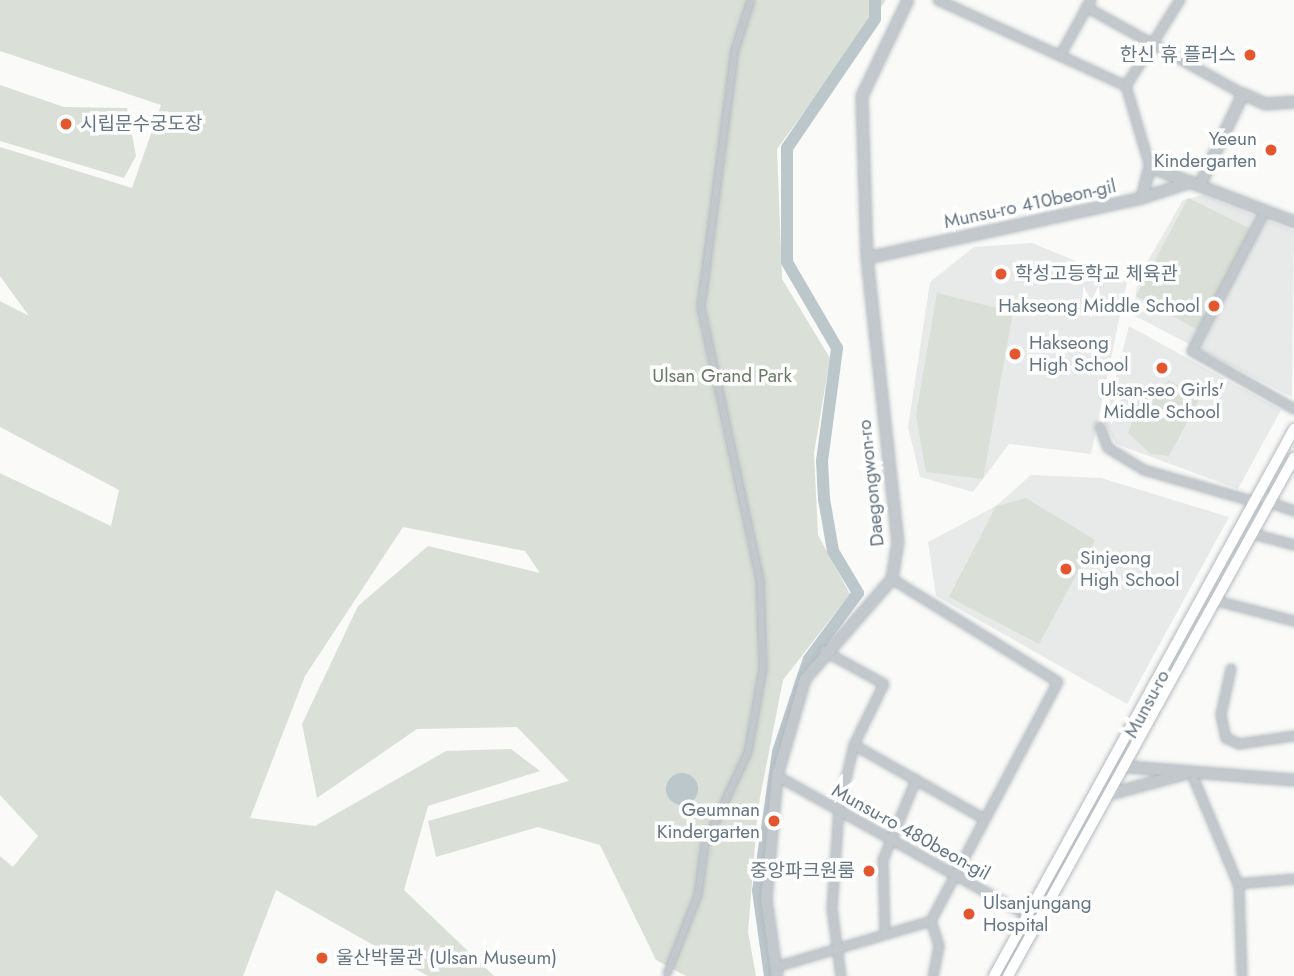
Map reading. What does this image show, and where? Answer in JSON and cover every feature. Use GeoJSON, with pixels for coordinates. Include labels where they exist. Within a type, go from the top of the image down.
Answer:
{"type":"FeatureCollection","features":[{"type":"Feature","properties":{"kind":"main road","name":"Munsu-ro"},"geometry":{"type":"LineString","coordinates":[[994,976],[1107,778],[1294,429]]}},
{"type":"Feature","properties":{"kind":"main road","name":"Munsu-ro"},"geometry":{"type":"LineString","coordinates":[[1009,976],[1128,768],[1294,458]]}},
{"type":"Feature","properties":{"kind":"main road"},"geometry":{"type":"LineString","coordinates":[[1228,552],[1242,540],[1240,559]]}},
{"type":"Feature","properties":{"kind":"main road"},"geometry":{"type":"LineString","coordinates":[[1145,708],[1142,726],[1157,714]]}},
{"type":"Feature","properties":{"kind":"main road"},"geometry":{"type":"LineString","coordinates":[[1107,778],[1128,768],[1129,737]]}},
{"type":"Feature","properties":{"kind":"street"},"geometry":{"type":"LineString","coordinates":[[667,974],[698,895],[705,844],[748,752],[763,669],[760,580],[701,307],[735,50],[751,0]]}},
{"type":"Feature","properties":{"kind":"street","name":"Daegongwon-ro"},"geometry":{"type":"LineString","coordinates":[[892,579],[898,543],[867,258],[862,96],[908,0]]}},
{"type":"Feature","properties":{"kind":"street"},"geometry":{"type":"LineString","coordinates":[[938,0],[1126,86],[1150,167],[1294,222]]}},
{"type":"Feature","properties":{"kind":"street"},"geometry":{"type":"LineString","coordinates":[[1126,86],[1180,0]]}},
{"type":"Feature","properties":{"kind":"street"},"geometry":{"type":"LineString","coordinates":[[1060,56],[1088,4],[1243,94],[1265,104],[1294,102]]}},
{"type":"Feature","properties":{"kind":"street"},"geometry":{"type":"LineString","coordinates":[[1142,198],[1195,184],[1243,94]]}},
{"type":"Feature","properties":{"kind":"street","name":"Munsu-ro 410beon-gil"},"geometry":{"type":"LineString","coordinates":[[867,258],[1142,198],[1150,167]]}},
{"type":"Feature","properties":{"kind":"street"},"geometry":{"type":"LineString","coordinates":[[1265,211],[1192,351],[1294,409]]}},
{"type":"Feature","properties":{"kind":"street"},"geometry":{"type":"LineString","coordinates":[[1100,427],[1108,448],[1144,470],[1255,502]]}},
{"type":"Feature","properties":{"kind":"street"},"geometry":{"type":"LineString","coordinates":[[1263,486],[1270,503],[1294,511]]}},
{"type":"Feature","properties":{"kind":"street"},"geometry":{"type":"LineString","coordinates":[[1253,534],[1294,545]]}},
{"type":"Feature","properties":{"kind":"street"},"geometry":{"type":"LineString","coordinates":[[931,921],[837,945],[776,974],[766,899],[777,776],[805,679],[824,651],[892,579],[1058,682],[931,921],[940,946],[933,976]]}},
{"type":"Feature","properties":{"kind":"street"},"geometry":{"type":"LineString","coordinates":[[1217,601],[1294,621]]}},
{"type":"Feature","properties":{"kind":"street"},"geometry":{"type":"LineString","coordinates":[[824,651],[884,684],[854,745],[839,809],[832,857],[841,976]]}},
{"type":"Feature","properties":{"kind":"street"},"geometry":{"type":"LineString","coordinates":[[1231,669],[1221,715],[1226,738],[1239,744],[1294,736]]}},
{"type":"Feature","properties":{"kind":"street"},"geometry":{"type":"LineString","coordinates":[[854,745],[984,819]]}},
{"type":"Feature","properties":{"kind":"street"},"geometry":{"type":"LineString","coordinates":[[1128,768],[1294,777]]}},
{"type":"Feature","properties":{"kind":"street"},"geometry":{"type":"LineString","coordinates":[[1114,793],[1191,772]]}},
{"type":"Feature","properties":{"kind":"street"},"geometry":{"type":"LineString","coordinates":[[1191,772],[1238,884],[1242,976]]}},
{"type":"Feature","properties":{"kind":"street","name":"Munsu-ro 480beon-gil"},"geometry":{"type":"LineString","coordinates":[[777,776],[1029,916]]}},
{"type":"Feature","properties":{"kind":"street"},"geometry":{"type":"LineString","coordinates":[[885,934],[887,836],[916,780]]}},
{"type":"Feature","properties":{"kind":"street"},"geometry":{"type":"LineString","coordinates":[[1238,884],[1294,879]]}},
{"type":"Feature","properties":{"kind":"shaded area","name":"Hakseong Middle School"},"geometry":{"type":"Polygon","coordinates":[[[1202,195],[1294,231],[1292,397],[1133,315],[1138,278],[1183,200],[1202,195]]]}},
{"type":"Feature","properties":{"kind":"shaded area","name":"Hakseong High School"},"geometry":{"type":"Polygon","coordinates":[[[1032,243],[1127,282],[1091,454],[1009,444],[973,492],[920,477],[908,427],[930,282],[974,247],[1032,243]]]}},
{"type":"Feature","properties":{"kind":"shaded area","name":"Ulsan-seo Girls' Middle School"},"geometry":{"type":"Polygon","coordinates":[[[1129,326],[1281,410],[1238,489],[1116,444],[1104,422],[1129,326]]]}},
{"type":"Feature","properties":{"kind":"shaded area","name":"Sinjeong High School"},"geometry":{"type":"Polygon","coordinates":[[[1031,475],[1101,478],[1229,517],[1127,704],[936,596],[928,542],[996,506],[1031,475]]]}},
{"type":"Feature","properties":{"kind":"shaded area"},"geometry":{"type":"Polygon","coordinates":[[[682,773],[694,777],[698,789],[694,801],[682,805],[670,801],[666,789],[670,777],[682,773]]]}},
{"type":"Feature","properties":{"kind":"green space","name":"Ulsan Grand Park"},"geometry":{"type":"Polygon","coordinates":[[[0,0],[886,0],[777,149],[782,279],[830,358],[814,453],[818,535],[850,594],[783,680],[758,808],[748,932],[756,976],[686,976],[656,960],[600,845],[538,827],[436,857],[428,821],[569,781],[517,727],[417,729],[317,798],[302,724],[358,606],[428,546],[540,573],[525,551],[403,527],[305,676],[250,818],[315,826],[446,751],[511,749],[540,771],[428,806],[404,890],[494,976],[428,976],[276,890],[243,976],[0,976],[0,856],[13,867],[38,836],[0,795],[0,473],[111,526],[119,490],[0,427],[0,301],[29,316],[0,276],[0,147],[132,188],[161,105],[0,51],[0,0]]]}},
{"type":"Feature","properties":{"kind":"green space","name":"시립문수궁도장"},"geometry":{"type":"Polygon","coordinates":[[[0,85],[64,107],[127,108],[136,156],[124,178],[0,141],[0,85]]]}},
{"type":"Feature","properties":{"kind":"green space"},"geometry":{"type":"Polygon","coordinates":[[[1188,198],[1253,230],[1200,331],[1136,296],[1188,198]]]}},
{"type":"Feature","properties":{"kind":"green space"},"geometry":{"type":"Polygon","coordinates":[[[937,293],[1013,312],[983,479],[926,472],[916,415],[937,293]]]}},
{"type":"Feature","properties":{"kind":"green space"},"geometry":{"type":"Polygon","coordinates":[[[1168,380],[1200,398],[1169,456],[1151,454],[1128,433],[1143,389],[1161,393],[1168,380]]]}},
{"type":"Feature","properties":{"kind":"green space"},"geometry":{"type":"Polygon","coordinates":[[[1026,498],[1095,540],[1039,644],[949,597],[996,506],[1026,498]]]}},
{"type":"Feature","properties":{"kind":"waterway"},"geometry":{"type":"LineString","coordinates":[[770,976],[758,891],[778,752],[809,659],[858,593],[833,551],[824,499],[822,461],[837,348],[787,262],[787,148],[875,19],[875,0]]}},
{"type":"Feature","properties":{"kind":"place","name":"한신 휴 플러스"},"geometry":{"type":"Point","coordinates":[1250,55]}},
{"type":"Feature","properties":{"kind":"place","name":"시립문수궁도장"},"geometry":{"type":"Point","coordinates":[66,124]}},
{"type":"Feature","properties":{"kind":"place","name":"Yeeun Kindergarten"},"geometry":{"type":"Point","coordinates":[1271,150]}},
{"type":"Feature","properties":{"kind":"place","name":"학성고등학교 체육관"},"geometry":{"type":"Point","coordinates":[1001,274]}},
{"type":"Feature","properties":{"kind":"place","name":"Hakseong Middle School"},"geometry":{"type":"Point","coordinates":[1214,306]}},
{"type":"Feature","properties":{"kind":"place","name":"Hakseong High School"},"geometry":{"type":"Point","coordinates":[1015,354]}},
{"type":"Feature","properties":{"kind":"place","name":"Ulsan-seo Girls' Middle School"},"geometry":{"type":"Point","coordinates":[1162,368]}},
{"type":"Feature","properties":{"kind":"place","name":"Sinjeong High School"},"geometry":{"type":"Point","coordinates":[1066,569]}},
{"type":"Feature","properties":{"kind":"place","name":"Geumnan Kindergarten"},"geometry":{"type":"Point","coordinates":[774,821]}},
{"type":"Feature","properties":{"kind":"place","name":"중앙파크원룸"},"geometry":{"type":"Point","coordinates":[869,871]}},
{"type":"Feature","properties":{"kind":"place","name":"Ulsanjungang Hospital"},"geometry":{"type":"Point","coordinates":[969,914]}},
{"type":"Feature","properties":{"kind":"place","name":"울산박물관 (Ulsan Museum)"},"geometry":{"type":"Point","coordinates":[322,958]}}]}
